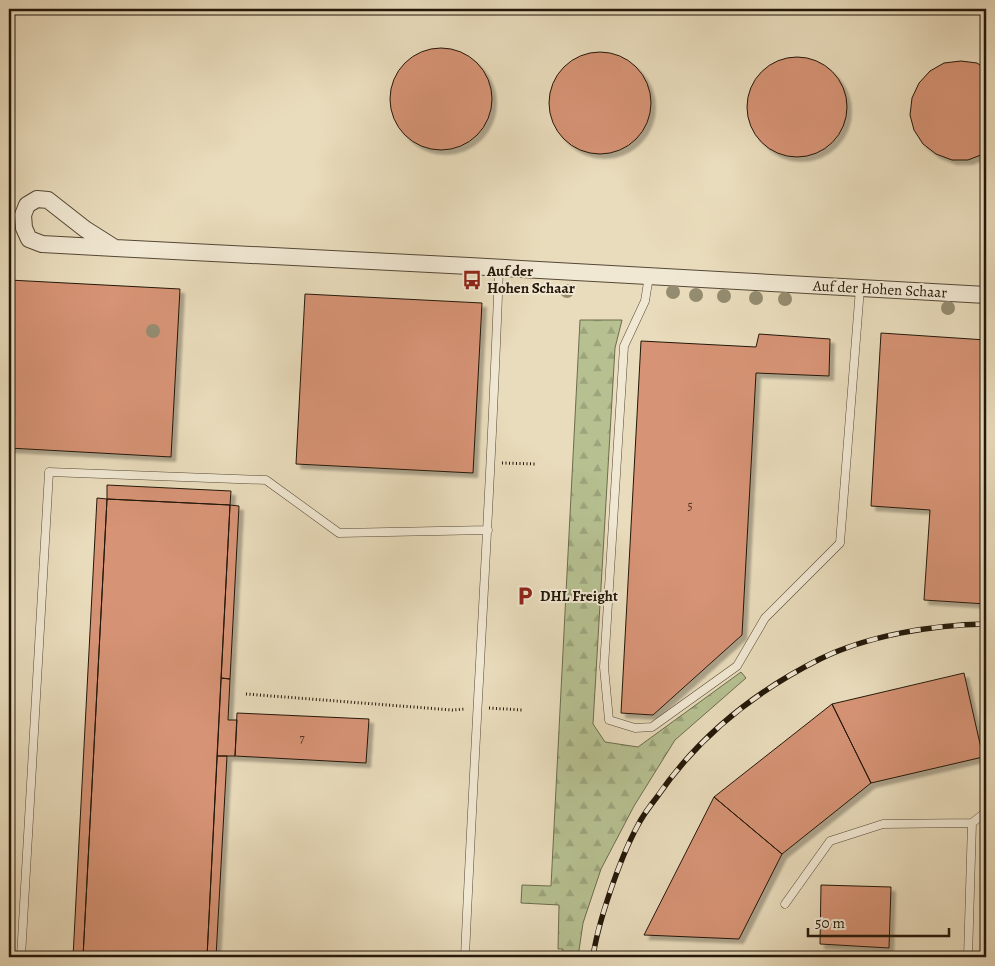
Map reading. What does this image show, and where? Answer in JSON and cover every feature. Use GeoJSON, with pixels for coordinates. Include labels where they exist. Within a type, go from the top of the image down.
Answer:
{"type":"FeatureCollection","features":[{"type":"Feature","properties":{"kind":"street","name":"Auf der Hohen Schaar"},"geometry":{"type":"LineString","coordinates":[[115,248],[85,229],[48,200],[36,199],[27,205],[23,215],[24,228],[30,239],[42,244],[115,248],[649,276],[860,288],[986,294]]}},
{"type":"Feature","properties":{"kind":"lane"},"geometry":{"type":"LineString","coordinates":[[465,957],[476,708],[492,462],[499,268]]}},
{"type":"Feature","properties":{"kind":"lane"},"geometry":{"type":"LineString","coordinates":[[649,276],[645,301],[624,346],[604,667],[609,720],[635,728],[652,727],[737,666],[765,618],[840,543],[860,288]]}},
{"type":"Feature","properties":{"kind":"lane"},"geometry":{"type":"LineString","coordinates":[[22,957],[49,472],[266,480],[339,533],[488,530]]}},
{"type":"Feature","properties":{"kind":"lane"},"geometry":{"type":"LineString","coordinates":[[785,904],[830,842],[883,824],[972,823],[986,812]]}},
{"type":"Feature","properties":{"kind":"lane"},"geometry":{"type":"LineString","coordinates":[[968,957],[972,823]]}},
{"type":"Feature","properties":{"kind":"path"},"geometry":{"type":"LineString","coordinates":[[492,462],[537,464]]}},
{"type":"Feature","properties":{"kind":"path"},"geometry":{"type":"LineString","coordinates":[[246,694],[452,710],[476,708],[522,710]]}},
{"type":"Feature","properties":{"kind":"green space"},"geometry":{"type":"Polygon","coordinates":[[[580,320],[622,320],[615,348],[593,724],[605,742],[638,747],[741,672],[746,678],[675,740],[634,806],[601,869],[583,923],[578,957],[562,957],[563,949],[558,949],[559,905],[521,903],[522,885],[551,886],[580,320]]]}},
{"type":"Feature","properties":{"kind":"building"},"geometry":{"type":"Polygon","coordinates":[[[431,48],[451,48],[470,56],[484,70],[492,89],[489,119],[484,128],[470,142],[451,150],[431,150],[412,142],[398,128],[390,109],[390,89],[398,70],[412,56],[431,48]]]}},
{"type":"Feature","properties":{"kind":"building"},"geometry":{"type":"Polygon","coordinates":[[[600,52],[610,53],[629,60],[643,74],[650,93],[650,113],[643,132],[629,146],[610,153],[600,154],[590,153],[571,146],[557,132],[550,113],[549,103],[550,93],[557,74],[571,60],[590,53],[600,52]]]}},
{"type":"Feature","properties":{"kind":"building"},"geometry":{"type":"Polygon","coordinates":[[[797,57],[816,60],[833,71],[844,88],[847,107],[844,126],[833,143],[816,154],[797,157],[778,154],[761,143],[750,126],[747,107],[750,88],[761,71],[778,60],[797,57]]]}},
{"type":"Feature","properties":{"kind":"building"},"geometry":{"type":"Polygon","coordinates":[[[961,61],[977,63],[986,69],[986,153],[968,160],[952,160],[936,154],[923,144],[914,130],[910,115],[912,98],[919,83],[930,71],[944,63],[961,61]]]}},
{"type":"Feature","properties":{"kind":"building"},"geometry":{"type":"Polygon","coordinates":[[[9,280],[180,289],[171,457],[9,448],[9,280]]]}},
{"type":"Feature","properties":{"kind":"building"},"geometry":{"type":"Polygon","coordinates":[[[305,294],[482,303],[473,473],[296,464],[305,294]]]}},
{"type":"Feature","properties":{"kind":"building"},"geometry":{"type":"Polygon","coordinates":[[[881,333],[986,340],[986,604],[924,600],[930,510],[871,506],[881,333]]]}},
{"type":"Feature","properties":{"kind":"building"},"geometry":{"type":"Polygon","coordinates":[[[759,334],[830,339],[829,376],[756,373],[742,635],[653,715],[621,713],[641,341],[756,347],[759,334]]]}},
{"type":"Feature","properties":{"kind":"building"},"geometry":{"type":"Polygon","coordinates":[[[107,485],[231,491],[230,505],[107,499],[107,485]]]}},
{"type":"Feature","properties":{"kind":"building"},"geometry":{"type":"Polygon","coordinates":[[[97,498],[107,499],[83,957],[73,957],[97,498]]]}},
{"type":"Feature","properties":{"kind":"building"},"geometry":{"type":"Polygon","coordinates":[[[107,499],[230,505],[207,957],[83,957],[107,499]]]}},
{"type":"Feature","properties":{"kind":"building"},"geometry":{"type":"Polygon","coordinates":[[[230,505],[239,506],[230,679],[221,678],[230,505]]]}},
{"type":"Feature","properties":{"kind":"building"},"geometry":{"type":"Polygon","coordinates":[[[964,673],[983,757],[871,783],[832,704],[964,673]]]}},
{"type":"Feature","properties":{"kind":"building"},"geometry":{"type":"Polygon","coordinates":[[[221,678],[230,679],[228,720],[237,720],[235,756],[217,756],[221,678]]]}},
{"type":"Feature","properties":{"kind":"building"},"geometry":{"type":"Polygon","coordinates":[[[832,704],[871,783],[782,854],[714,797],[832,704]]]}},
{"type":"Feature","properties":{"kind":"building"},"geometry":{"type":"Polygon","coordinates":[[[237,713],[369,719],[366,763],[235,756],[237,713]]]}},
{"type":"Feature","properties":{"kind":"building"},"geometry":{"type":"Polygon","coordinates":[[[217,756],[227,756],[216,957],[207,957],[217,756]]]}},
{"type":"Feature","properties":{"kind":"building"},"geometry":{"type":"Polygon","coordinates":[[[714,797],[782,854],[739,939],[644,935],[714,797]]]}},
{"type":"Feature","properties":{"kind":"building"},"geometry":{"type":"Polygon","coordinates":[[[821,885],[891,887],[889,948],[820,944],[821,885]]]}},
{"type":"Feature","properties":{"kind":"railway"},"geometry":{"type":"LineString","coordinates":[[593,957],[612,886],[640,821],[673,775],[710,735],[730,718],[773,686],[820,659],[839,651],[880,638],[923,629],[986,624]]}},
{"type":"Feature","properties":{"kind":"place","name":"Auf der Hohen Schaar"},"geometry":{"type":"Point","coordinates":[472,280]}},
{"type":"Feature","properties":{"kind":"place","name":"DHL Freight"},"geometry":{"type":"Point","coordinates":[525,596]}}]}
